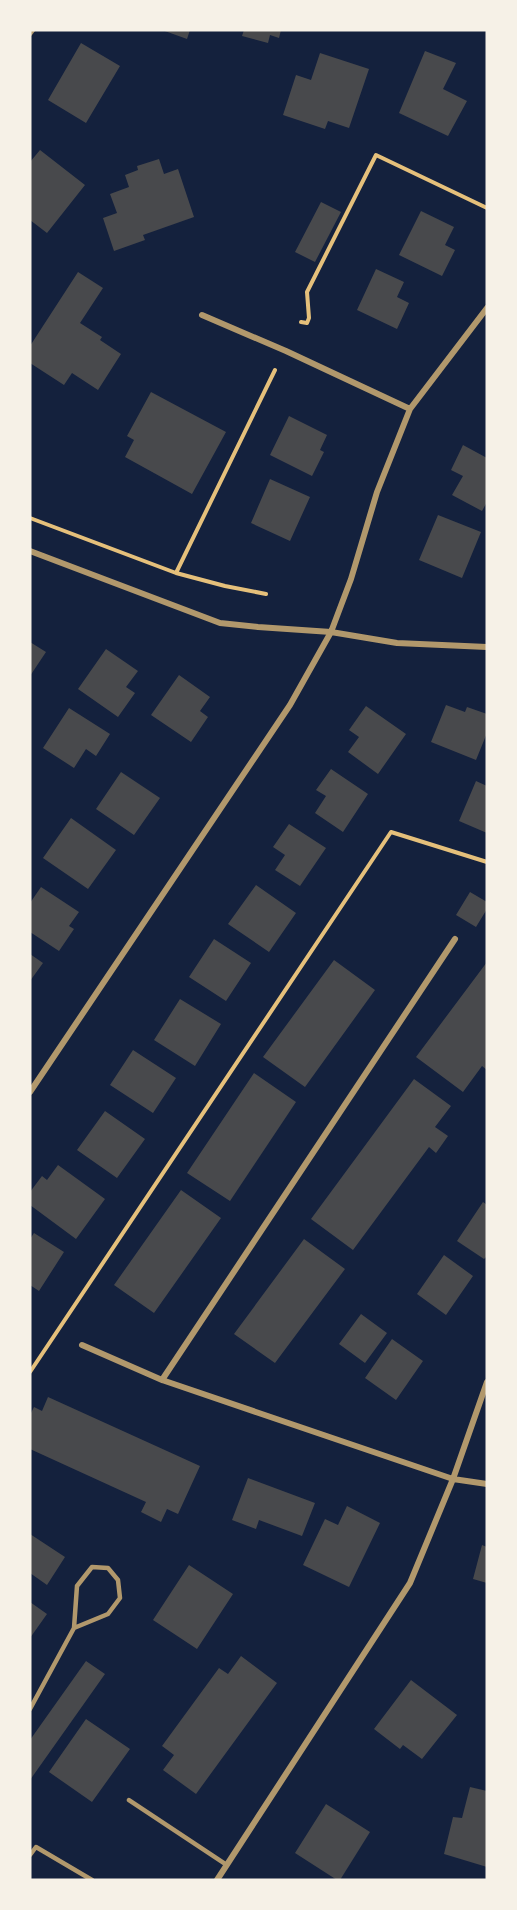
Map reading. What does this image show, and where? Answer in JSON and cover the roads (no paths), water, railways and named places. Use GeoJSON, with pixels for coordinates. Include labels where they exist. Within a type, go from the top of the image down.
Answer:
{"type":"FeatureCollection","features":[{"type":"Feature","properties":{"kind":"street"},"geometry":{"type":"LineString","coordinates":[[30,1092],[290,705],[331,632],[351,579],[377,492],[410,409],[487,308]]}},
{"type":"Feature","properties":{"kind":"street"},"geometry":{"type":"LineString","coordinates":[[202,315],[410,409]]}},
{"type":"Feature","properties":{"kind":"street"},"geometry":{"type":"LineString","coordinates":[[30,551],[220,623],[331,632],[397,643],[487,647]]}},
{"type":"Feature","properties":{"kind":"street"},"geometry":{"type":"LineString","coordinates":[[162,1380],[455,939]]}},
{"type":"Feature","properties":{"kind":"street"},"geometry":{"type":"LineString","coordinates":[[82,1345],[162,1380],[453,1479],[487,1484]]}},
{"type":"Feature","properties":{"kind":"street"},"geometry":{"type":"LineString","coordinates":[[217,1880],[410,1583],[453,1479],[487,1382]]}},
{"type":"Feature","properties":{"kind":"lane"},"geometry":{"type":"LineString","coordinates":[[30,34],[33,30]]}},
{"type":"Feature","properties":{"kind":"lane"},"geometry":{"type":"LineString","coordinates":[[30,1709],[74,1628],[77,1586],[93,1567],[108,1568],[118,1580],[120,1598],[108,1614],[74,1628]]}},
{"type":"Feature","properties":{"kind":"lane"},"geometry":{"type":"LineString","coordinates":[[129,1800],[227,1865]]}},
{"type":"Feature","properties":{"kind":"lane"},"geometry":{"type":"LineString","coordinates":[[30,1855],[36,1847],[92,1880]]}}]}
